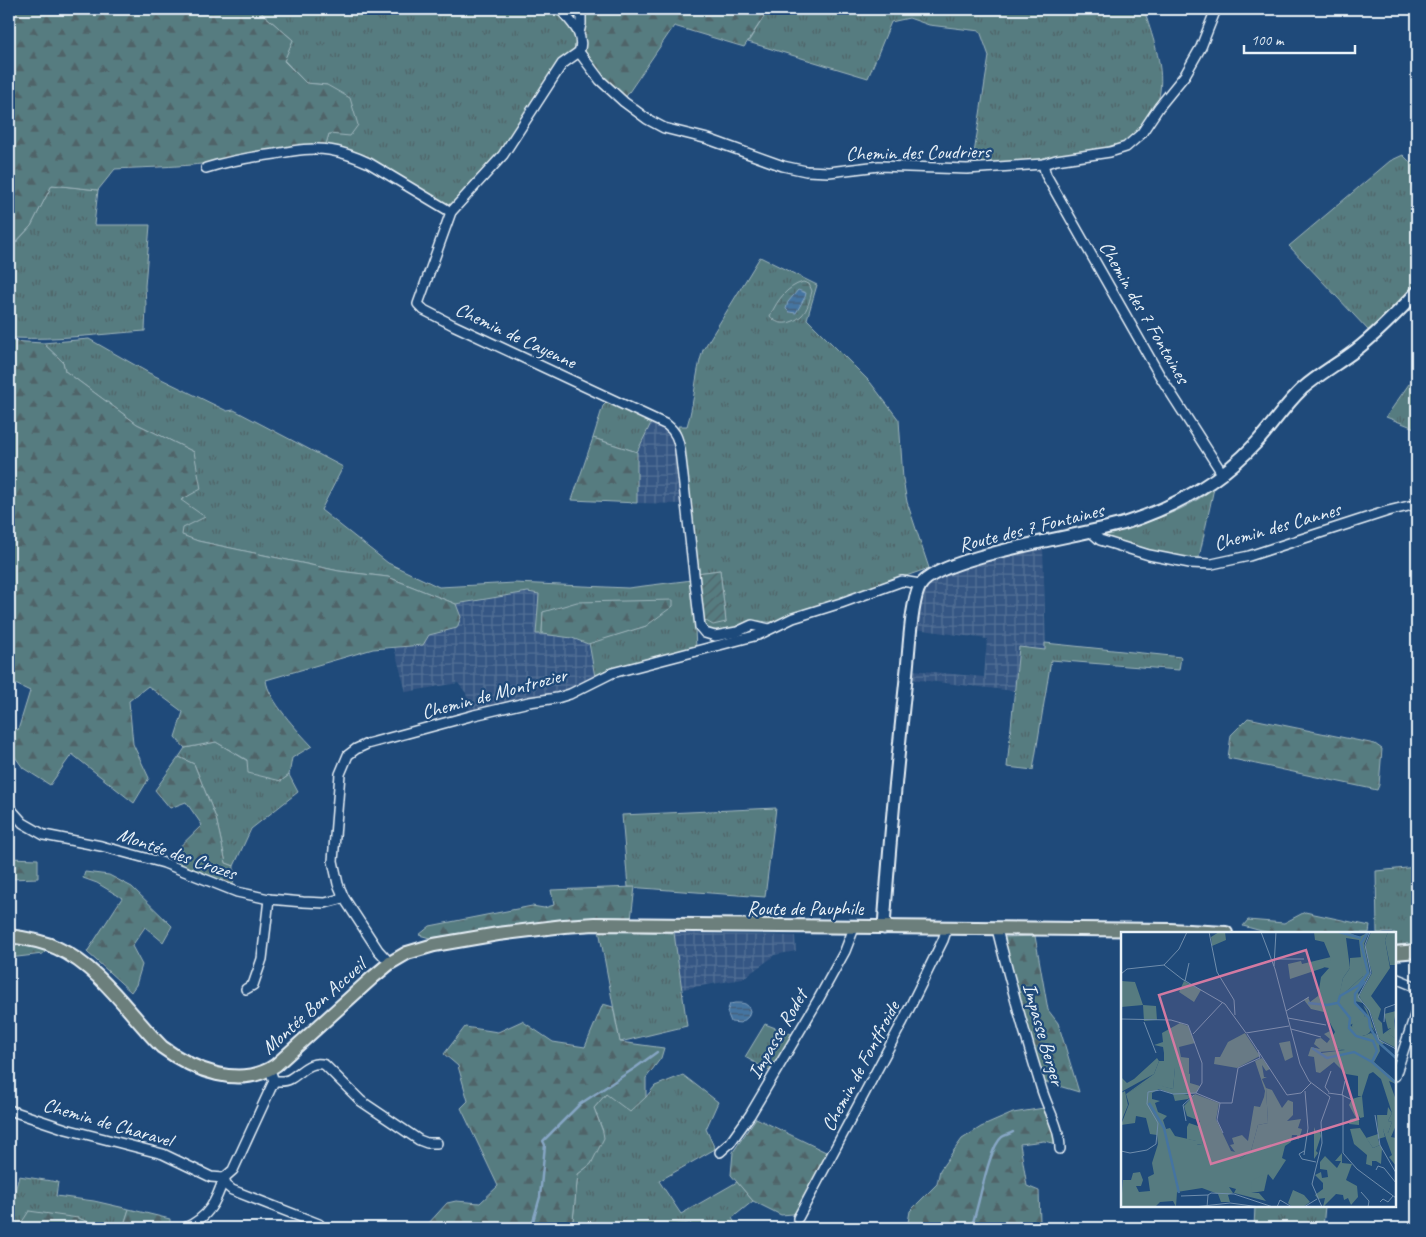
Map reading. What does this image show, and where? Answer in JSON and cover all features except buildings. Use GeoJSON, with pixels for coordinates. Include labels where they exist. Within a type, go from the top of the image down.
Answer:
{"type":"FeatureCollection","features":[{"type":"Feature","properties":{"kind":"main road","name":"Route de Pauphile"},"geometry":{"type":"LineString","coordinates":[[390,963],[407,953],[434,945],[564,926],[595,924],[1197,930],[1216,932]]}},
{"type":"Feature","properties":{"kind":"main road","name":"Montée Bon Accueil"},"geometry":{"type":"LineString","coordinates":[[9,936],[56,947],[78,961],[98,979],[162,1047],[185,1062],[207,1071],[233,1076],[272,1076],[290,1054],[390,963]]}},
{"type":"Feature","properties":{"kind":"main road"},"geometry":{"type":"LineString","coordinates":[[1396,953],[1417,951]]}},
{"type":"Feature","properties":{"kind":"street"},"geometry":{"type":"LineString","coordinates":[[560,9],[579,33],[581,40],[579,52]]}},
{"type":"Feature","properties":{"kind":"street"},"geometry":{"type":"LineString","coordinates":[[579,33],[581,9]]}},
{"type":"Feature","properties":{"kind":"street","name":"Chemin des Coudriers"},"geometry":{"type":"LineString","coordinates":[[579,52],[600,80],[624,102],[647,119],[664,128],[708,139],[767,161],[796,169],[829,172],[902,165],[967,170],[1043,164],[1056,160],[1120,150],[1133,142],[1185,75],[1201,47],[1216,9]]}},
{"type":"Feature","properties":{"kind":"street","name":"Chemin de Cayenne"},"geometry":{"type":"LineString","coordinates":[[579,52],[562,64],[503,155],[450,212],[418,304],[424,310],[453,325],[667,424],[675,432],[680,450],[700,627],[705,633],[715,636],[737,632],[752,625],[769,629]]}},
{"type":"Feature","properties":{"kind":"street"},"geometry":{"type":"LineString","coordinates":[[206,168],[230,161],[288,151],[328,149],[369,163],[450,212]]}},
{"type":"Feature","properties":{"kind":"street","name":"Chemin des 7 Fontaines"},"geometry":{"type":"LineString","coordinates":[[1043,164],[1046,176],[1160,376],[1222,473]]}},
{"type":"Feature","properties":{"kind":"street","name":"Route des 7 Fontaines"},"geometry":{"type":"LineString","coordinates":[[920,584],[931,574],[989,553],[1122,524],[1170,506],[1203,488],[1253,446],[1300,391],[1356,350],[1417,292]]}},
{"type":"Feature","properties":{"kind":"street","name":"Chemin des Cannes"},"geometry":{"type":"LineString","coordinates":[[1091,532],[1100,540],[1149,555],[1190,563],[1212,564],[1250,556],[1370,517],[1417,504]]}},
{"type":"Feature","properties":{"kind":"street","name":"Chemin de Montrozier"},"geometry":{"type":"LineString","coordinates":[[390,963],[378,950],[344,898],[332,861],[337,786],[343,764],[348,755],[356,749],[474,715],[558,698],[617,672],[758,635],[793,618],[902,581],[920,584]]}},
{"type":"Feature","properties":{"kind":"street"},"geometry":{"type":"LineString","coordinates":[[884,928],[909,647],[916,595],[920,584]]}},
{"type":"Feature","properties":{"kind":"street","name":"Montée des Crozes"},"geometry":{"type":"LineString","coordinates":[[9,807],[23,823],[44,835],[101,846],[164,863],[237,892],[269,899],[325,903],[344,898]]}},
{"type":"Feature","properties":{"kind":"street"},"geometry":{"type":"LineString","coordinates":[[246,990],[253,984],[262,959],[269,899]]}},
{"type":"Feature","properties":{"kind":"street","name":"Impasse Rodet"},"geometry":{"type":"LineString","coordinates":[[720,1152],[735,1138],[750,1115],[818,1000],[845,951],[854,928]]}},
{"type":"Feature","properties":{"kind":"street","name":"Chemin de Fontfroide"},"geometry":{"type":"LineString","coordinates":[[798,1218],[902,1024],[940,948],[946,928]]}},
{"type":"Feature","properties":{"kind":"street","name":"Impasse Berger"},"geometry":{"type":"LineString","coordinates":[[997,929],[1005,965],[1036,1072],[1060,1139],[1060,1149]]}},
{"type":"Feature","properties":{"kind":"street"},"geometry":{"type":"LineString","coordinates":[[1396,978],[1417,987]]}},
{"type":"Feature","properties":{"kind":"street"},"geometry":{"type":"LineString","coordinates":[[1396,1073],[1417,1009]]}},
{"type":"Feature","properties":{"kind":"street"},"geometry":{"type":"LineString","coordinates":[[185,1228],[203,1218],[218,1197],[224,1178],[233,1170],[272,1076],[288,1080],[309,1065],[320,1063],[325,1065],[361,1100],[419,1140],[427,1143],[437,1143]]}},
{"type":"Feature","properties":{"kind":"street","name":"Chemin de Charavel"},"geometry":{"type":"LineString","coordinates":[[9,1110],[66,1129],[162,1154],[211,1177],[224,1178]]}},
{"type":"Feature","properties":{"kind":"street"},"geometry":{"type":"LineString","coordinates":[[224,1178],[226,1185],[232,1190],[318,1224],[322,1228]]}},
{"type":"Feature","properties":{"kind":"shaded area"},"geometry":{"type":"Polygon","coordinates":[[[798,290],[806,293],[805,297],[796,313],[789,312],[786,309],[788,302],[798,290]]]}},
{"type":"Feature","properties":{"kind":"shaded area"},"geometry":{"type":"Polygon","coordinates":[[[652,421],[669,431],[674,438],[683,504],[637,503],[637,452],[652,421]]]}},
{"type":"Feature","properties":{"kind":"shaded area"},"geometry":{"type":"Polygon","coordinates":[[[1043,546],[1046,650],[1019,647],[1014,691],[911,679],[912,670],[984,677],[987,639],[916,629],[922,591],[938,576],[983,559],[1043,546]]]}},
{"type":"Feature","properties":{"kind":"shaded area"},"geometry":{"type":"Polygon","coordinates":[[[528,592],[540,594],[536,633],[572,638],[588,644],[595,677],[569,691],[470,713],[466,693],[458,683],[406,692],[394,647],[423,645],[428,635],[457,628],[461,617],[456,604],[528,592]]]}},
{"type":"Feature","properties":{"kind":"shaded area"},"geometry":{"type":"Polygon","coordinates":[[[674,933],[795,936],[796,951],[774,955],[742,979],[682,989],[674,933]]]}},
{"type":"Feature","properties":{"kind":"shaded area"},"geometry":{"type":"Polygon","coordinates":[[[730,1004],[745,1004],[750,1011],[748,1017],[741,1023],[731,1022],[727,1012],[730,1004]]]}},
{"type":"Feature","properties":{"kind":"green space"},"geometry":{"type":"Polygon","coordinates":[[[9,9],[257,9],[293,40],[284,61],[306,83],[327,85],[350,98],[358,125],[350,136],[329,134],[326,144],[299,145],[210,163],[115,169],[98,190],[52,185],[31,226],[13,245],[9,244],[9,9]]]}},
{"type":"Feature","properties":{"kind":"green space"},"geometry":{"type":"Polygon","coordinates":[[[257,9],[351,9],[356,12],[358,9],[555,9],[574,32],[577,42],[499,154],[458,200],[451,204],[446,204],[365,158],[326,144],[329,134],[327,85],[306,83],[284,60],[293,40],[257,9]]]}},
{"type":"Feature","properties":{"kind":"green space"},"geometry":{"type":"Polygon","coordinates":[[[585,9],[769,9],[744,47],[674,26],[625,98],[599,74],[585,55],[585,9]]]}},
{"type":"Feature","properties":{"kind":"green space"},"geometry":{"type":"Polygon","coordinates":[[[769,9],[1144,9],[1159,60],[1161,81],[1159,99],[1152,115],[1135,136],[1117,147],[1058,157],[978,165],[973,160],[989,56],[980,31],[929,25],[909,18],[891,22],[868,78],[748,42],[769,9]]]}},
{"type":"Feature","properties":{"kind":"green space"},"geometry":{"type":"Polygon","coordinates":[[[1403,155],[1417,169],[1417,284],[1369,331],[1289,246],[1390,161],[1403,155]]]}},
{"type":"Feature","properties":{"kind":"green space"},"geometry":{"type":"Polygon","coordinates":[[[52,185],[98,190],[94,225],[150,225],[145,286],[145,331],[63,337],[14,338],[14,341],[9,341],[9,244],[14,245],[31,226],[52,185]]]}},
{"type":"Feature","properties":{"kind":"green space"},"geometry":{"type":"Polygon","coordinates":[[[760,257],[817,285],[807,319],[870,382],[899,420],[903,479],[907,502],[929,568],[777,621],[752,621],[736,629],[715,632],[706,627],[701,618],[726,622],[720,570],[697,573],[684,444],[678,426],[687,426],[703,350],[760,257]]]}},
{"type":"Feature","properties":{"kind":"green space"},"geometry":{"type":"Polygon","coordinates":[[[803,282],[809,284],[812,291],[803,314],[789,323],[780,323],[773,319],[770,316],[783,295],[792,287],[803,282]]]}},
{"type":"Feature","properties":{"kind":"green space"},"geometry":{"type":"Polygon","coordinates":[[[89,339],[149,373],[227,411],[234,410],[343,467],[321,510],[388,563],[439,587],[515,583],[628,588],[692,580],[696,647],[595,677],[589,643],[646,626],[543,612],[542,634],[536,634],[539,594],[528,592],[456,604],[388,577],[339,571],[198,541],[181,535],[181,500],[194,452],[137,424],[65,371],[63,362],[43,343],[89,339]]]}},
{"type":"Feature","properties":{"kind":"green space"},"geometry":{"type":"Polygon","coordinates":[[[9,341],[43,343],[63,362],[65,371],[137,424],[194,452],[201,489],[181,500],[205,517],[183,528],[182,535],[198,541],[339,571],[388,577],[456,604],[461,617],[457,628],[429,635],[423,645],[373,649],[266,680],[272,697],[278,706],[312,746],[292,758],[289,775],[281,781],[248,773],[247,760],[216,742],[185,748],[175,737],[183,712],[148,686],[129,701],[133,744],[149,778],[134,803],[72,754],[50,785],[23,768],[9,750],[9,726],[18,730],[30,691],[9,681],[9,341]]]}},
{"type":"Feature","properties":{"kind":"green space"},"geometry":{"type":"Polygon","coordinates":[[[1409,384],[1417,387],[1417,429],[1386,417],[1409,384]]]}},
{"type":"Feature","properties":{"kind":"green space"},"geometry":{"type":"Polygon","coordinates":[[[607,402],[652,421],[637,452],[593,438],[603,406],[607,402]]]}},
{"type":"Feature","properties":{"kind":"green space"},"geometry":{"type":"Polygon","coordinates":[[[593,438],[637,452],[637,503],[572,500],[593,438]]]}},
{"type":"Feature","properties":{"kind":"green space"},"geometry":{"type":"Polygon","coordinates":[[[1214,488],[1198,562],[1133,547],[1103,537],[1103,534],[1148,522],[1174,512],[1201,498],[1214,488]]]}},
{"type":"Feature","properties":{"kind":"green space"},"geometry":{"type":"Polygon","coordinates":[[[720,570],[726,622],[713,625],[701,618],[697,573],[720,570]]]}},
{"type":"Feature","properties":{"kind":"green space"},"geometry":{"type":"Polygon","coordinates":[[[673,600],[673,606],[646,626],[588,644],[572,638],[542,634],[543,612],[577,602],[673,600]]]}},
{"type":"Feature","properties":{"kind":"green space"},"geometry":{"type":"Polygon","coordinates":[[[1045,643],[1181,657],[1179,670],[1051,660],[1033,770],[1007,767],[1019,647],[1045,650],[1045,643]]]}},
{"type":"Feature","properties":{"kind":"green space"},"geometry":{"type":"Polygon","coordinates":[[[1248,718],[1375,744],[1382,749],[1377,790],[1228,758],[1231,735],[1248,718]]]}},
{"type":"Feature","properties":{"kind":"green space"},"geometry":{"type":"Polygon","coordinates":[[[216,742],[281,781],[289,775],[298,792],[251,829],[234,866],[226,863],[216,818],[194,764],[179,757],[185,748],[216,742]]]}},
{"type":"Feature","properties":{"kind":"green space"},"geometry":{"type":"Polygon","coordinates":[[[179,757],[194,764],[216,818],[226,863],[234,866],[233,887],[166,860],[202,825],[186,802],[170,808],[155,790],[179,757]]]}},
{"type":"Feature","properties":{"kind":"green space"},"geometry":{"type":"Polygon","coordinates":[[[776,808],[765,897],[628,887],[622,815],[776,808]]]}},
{"type":"Feature","properties":{"kind":"green space"},"geometry":{"type":"Polygon","coordinates":[[[9,858],[38,859],[38,878],[9,879],[9,858]]]}},
{"type":"Feature","properties":{"kind":"green space"},"geometry":{"type":"Polygon","coordinates":[[[1417,867],[1417,943],[1396,945],[1396,932],[1377,932],[1376,871],[1417,867]]]}},
{"type":"Feature","properties":{"kind":"green space"},"geometry":{"type":"Polygon","coordinates":[[[85,872],[109,875],[132,887],[172,926],[163,942],[145,927],[132,946],[142,965],[136,985],[131,992],[87,952],[122,898],[97,883],[83,878],[85,872]]]}},
{"type":"Feature","properties":{"kind":"green space"},"geometry":{"type":"Polygon","coordinates":[[[635,887],[631,919],[579,919],[527,924],[430,938],[419,935],[430,926],[532,906],[544,908],[554,905],[551,890],[635,887]]]}},
{"type":"Feature","properties":{"kind":"green space"},"geometry":{"type":"Polygon","coordinates":[[[1305,912],[1370,926],[1369,932],[1265,932],[1243,926],[1248,920],[1284,923],[1305,912]]]}},
{"type":"Feature","properties":{"kind":"green space"},"geometry":{"type":"Polygon","coordinates":[[[599,930],[674,933],[687,1026],[620,1042],[599,930]]]}},
{"type":"Feature","properties":{"kind":"green space"},"geometry":{"type":"Polygon","coordinates":[[[1035,936],[1048,1010],[1058,1023],[1079,1092],[1042,1081],[1004,942],[1005,937],[1035,936]]]}},
{"type":"Feature","properties":{"kind":"green space"},"geometry":{"type":"Polygon","coordinates":[[[9,943],[46,951],[43,954],[9,958],[9,943]]]}},
{"type":"Feature","properties":{"kind":"green space"},"geometry":{"type":"Polygon","coordinates":[[[603,1004],[613,1007],[620,1042],[664,1048],[661,1058],[646,1078],[646,1097],[630,1112],[606,1094],[594,1108],[604,1138],[591,1164],[578,1174],[573,1220],[569,1228],[426,1228],[447,1203],[456,1201],[480,1203],[498,1186],[461,1108],[468,1101],[458,1066],[444,1054],[465,1027],[498,1032],[522,1021],[553,1042],[585,1047],[603,1004]]]}},
{"type":"Feature","properties":{"kind":"green space"},"geometry":{"type":"Polygon","coordinates":[[[765,1024],[794,1035],[771,1072],[745,1057],[765,1024]]]}},
{"type":"Feature","properties":{"kind":"green space"},"geometry":{"type":"Polygon","coordinates":[[[683,1075],[718,1102],[706,1129],[715,1149],[659,1181],[681,1214],[737,1182],[753,1201],[732,1218],[738,1228],[695,1228],[690,1223],[646,1228],[569,1228],[573,1220],[578,1174],[591,1164],[603,1131],[594,1108],[606,1094],[646,1097],[655,1086],[683,1075]]]}},
{"type":"Feature","properties":{"kind":"green space"},"geometry":{"type":"Polygon","coordinates":[[[1044,1108],[1056,1135],[1057,1144],[1044,1141],[1020,1144],[1027,1186],[1039,1191],[1040,1222],[1053,1228],[907,1228],[910,1211],[937,1184],[940,1170],[962,1139],[981,1127],[1013,1113],[1044,1108]]]}},
{"type":"Feature","properties":{"kind":"green space"},"geometry":{"type":"Polygon","coordinates":[[[756,1118],[830,1154],[802,1205],[793,1214],[781,1215],[753,1201],[731,1175],[733,1152],[756,1118]]]}},
{"type":"Feature","properties":{"kind":"green space"},"geometry":{"type":"Polygon","coordinates":[[[19,1176],[58,1182],[56,1196],[94,1201],[129,1209],[124,1225],[102,1227],[78,1218],[20,1225],[9,1223],[9,1215],[19,1176]]]}},
{"type":"Feature","properties":{"kind":"green space"},"geometry":{"type":"Polygon","coordinates":[[[1255,1207],[1325,1207],[1323,1228],[1254,1228],[1255,1207]]]}},
{"type":"Feature","properties":{"kind":"green space"},"geometry":{"type":"Polygon","coordinates":[[[129,1209],[170,1219],[170,1228],[9,1228],[9,1223],[20,1225],[29,1211],[78,1218],[102,1227],[124,1225],[129,1209]]]}},
{"type":"Feature","properties":{"kind":"waterway"},"geometry":{"type":"LineString","coordinates":[[531,1228],[540,1197],[545,1145],[543,1141],[580,1104],[657,1052]]}},
{"type":"Feature","properties":{"kind":"waterway"},"geometry":{"type":"LineString","coordinates":[[971,1228],[992,1153],[1002,1137],[1013,1132]]}}]}
